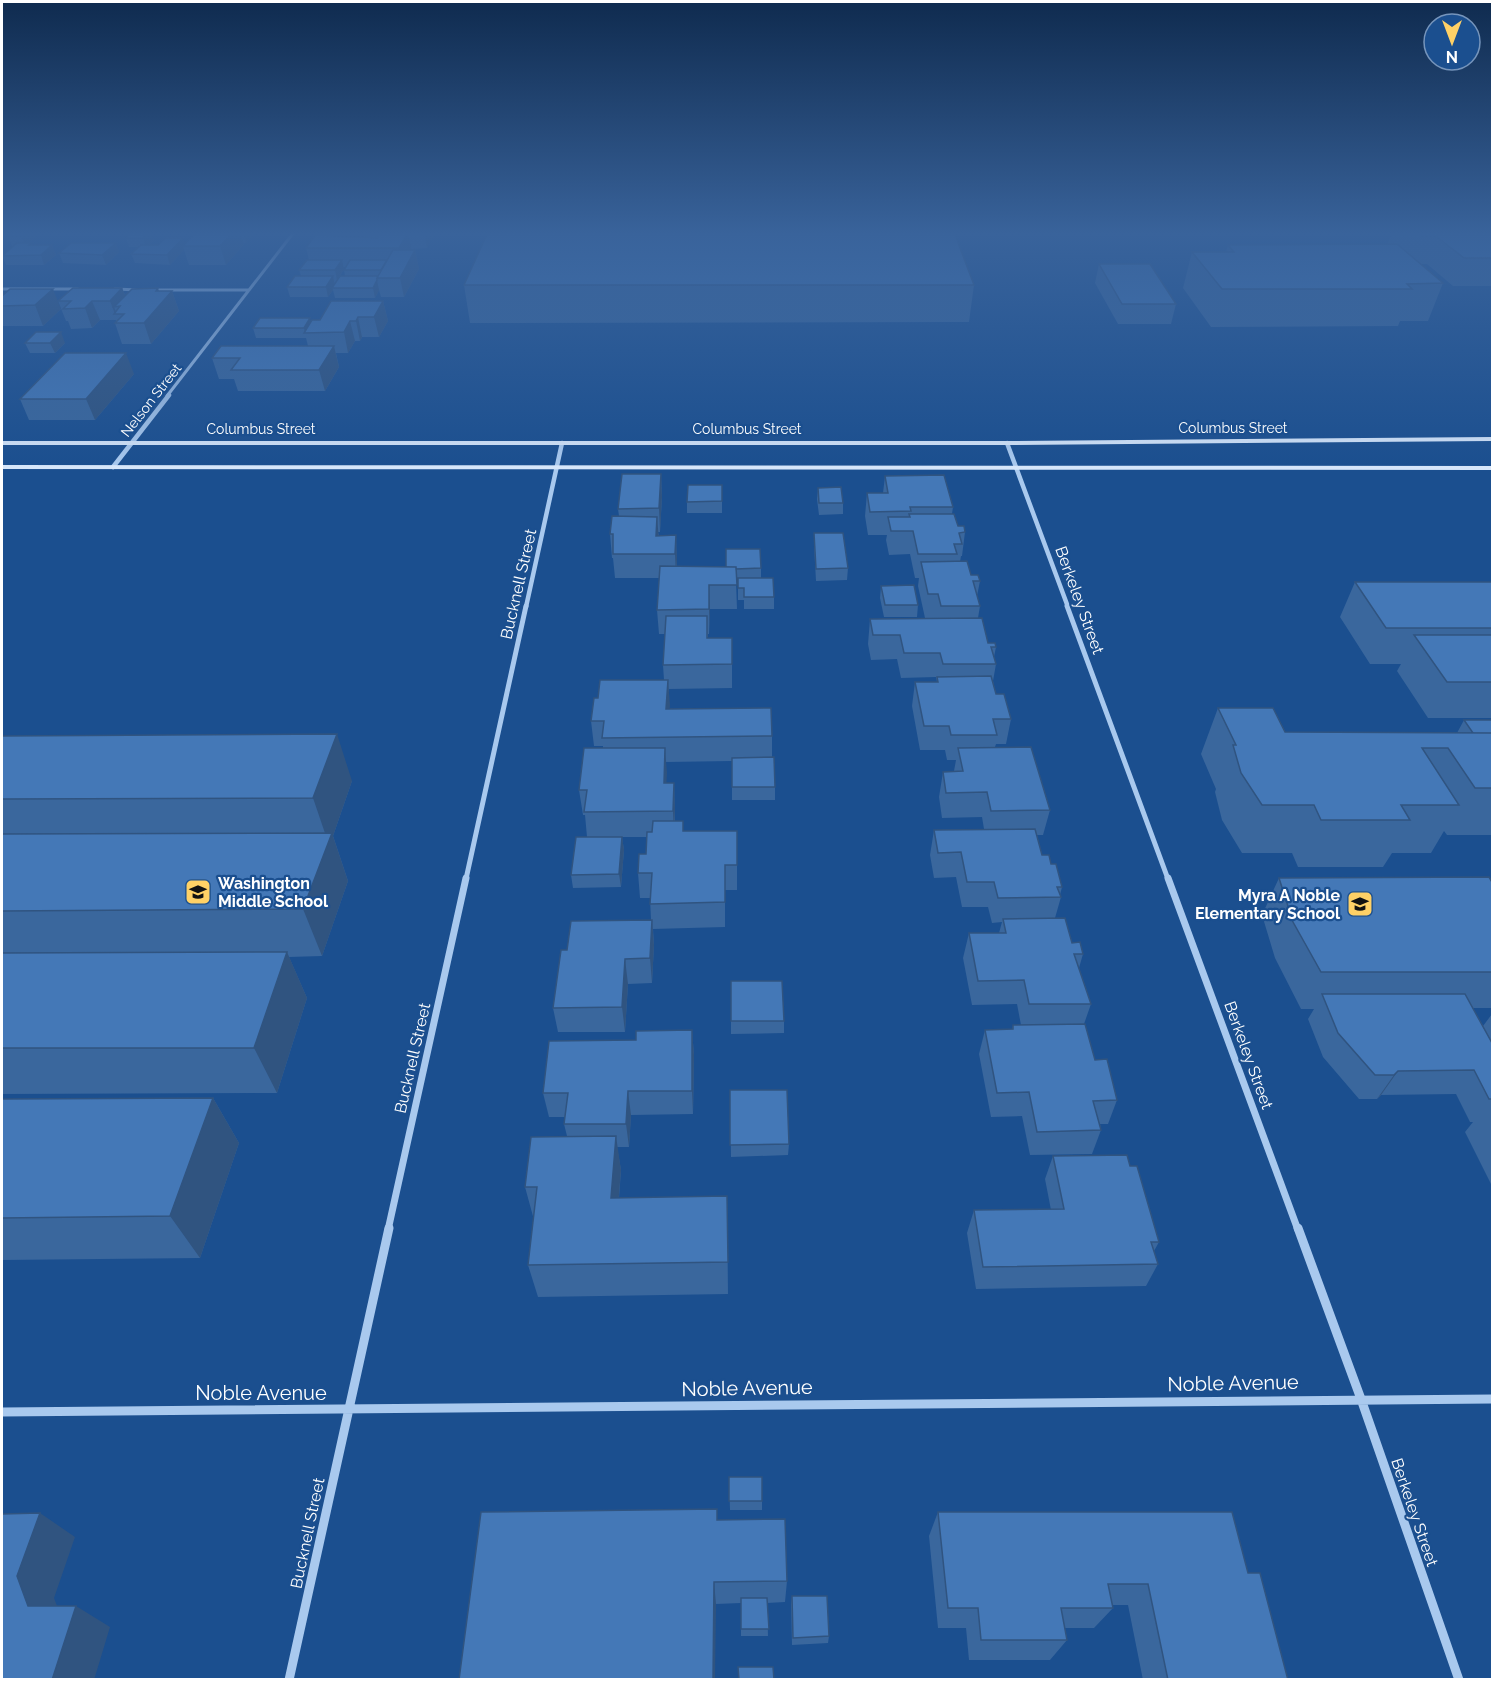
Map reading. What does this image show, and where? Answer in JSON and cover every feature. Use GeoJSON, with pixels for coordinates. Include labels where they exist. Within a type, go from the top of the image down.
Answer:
{"type":"FeatureCollection","features":[{"type":"Feature","properties":{"kind":"main road","name":"Columbus Street"},"geometry":{"type":"LineString","coordinates":[[2,443],[1007,443],[1492,439]]}},
{"type":"Feature","properties":{"kind":"main road"},"geometry":{"type":"LineString","coordinates":[[2,467],[1492,468]]}},
{"type":"Feature","properties":{"kind":"street","name":"Nelson Street"},"geometry":{"type":"LineString","coordinates":[[113,467],[233,310]]}},
{"type":"Feature","properties":{"kind":"street","name":"Bucknell Street"},"geometry":{"type":"LineString","coordinates":[[289,1680],[562,443]]}},
{"type":"Feature","properties":{"kind":"street","name":"Berkeley Street"},"geometry":{"type":"LineString","coordinates":[[1007,443],[1361,1399],[1459,1680]]}},
{"type":"Feature","properties":{"kind":"street","name":"Noble Avenue"},"geometry":{"type":"LineString","coordinates":[[2,1412],[347,1411],[1492,1399]]}},
{"type":"Feature","properties":{"kind":"building"},"geometry":{"type":"Polygon","coordinates":[[[117,310],[155,310],[144,323],[115,323],[124,314],[114,314],[117,310]]]}},
{"type":"Feature","properties":{"kind":"building"},"geometry":{"type":"Polygon","coordinates":[[[326,310],[378,310],[374,317],[358,317],[356,321],[350,321],[344,332],[304,333],[312,320],[320,320],[326,310]]]}},
{"type":"Feature","properties":{"kind":"building"},"geometry":{"type":"Polygon","coordinates":[[[260,318],[310,318],[304,328],[253,328],[260,318]]]}},
{"type":"Feature","properties":{"kind":"building"},"geometry":{"type":"Polygon","coordinates":[[[36,332],[61,332],[50,343],[25,343],[36,332]]]}},
{"type":"Feature","properties":{"kind":"building"},"geometry":{"type":"Polygon","coordinates":[[[221,346],[334,346],[319,370],[231,370],[240,358],[212,358],[221,346]]]}},
{"type":"Feature","properties":{"kind":"building"},"geometry":{"type":"Polygon","coordinates":[[[65,353],[126,353],[86,399],[20,399],[65,353]]]}},
{"type":"Feature","properties":{"kind":"building"},"geometry":{"type":"Polygon","coordinates":[[[622,474],[661,474],[659,508],[618,509],[622,474]]]}},
{"type":"Feature","properties":{"kind":"building"},"geometry":{"type":"Polygon","coordinates":[[[944,475],[953,507],[910,507],[911,511],[870,512],[867,493],[888,493],[885,476],[944,475]]]}},
{"type":"Feature","properties":{"kind":"building"},"geometry":{"type":"Polygon","coordinates":[[[688,485],[722,485],[722,501],[687,502],[688,485]]]}},
{"type":"Feature","properties":{"kind":"building"},"geometry":{"type":"Polygon","coordinates":[[[841,487],[843,503],[819,503],[818,488],[841,487]]]}},
{"type":"Feature","properties":{"kind":"building"},"geometry":{"type":"Polygon","coordinates":[[[909,514],[954,514],[958,526],[964,526],[965,532],[959,533],[962,544],[954,544],[957,554],[918,554],[913,531],[891,531],[888,517],[910,517],[909,514]]]}},
{"type":"Feature","properties":{"kind":"building"},"geometry":{"type":"Polygon","coordinates":[[[612,516],[657,517],[656,536],[676,535],[675,554],[613,554],[613,534],[610,534],[612,516]]]}},
{"type":"Feature","properties":{"kind":"building"},"geometry":{"type":"Polygon","coordinates":[[[814,533],[843,533],[848,568],[816,569],[814,533]]]}},
{"type":"Feature","properties":{"kind":"building"},"geometry":{"type":"Polygon","coordinates":[[[726,549],[760,549],[761,568],[726,567],[726,549]]]}},
{"type":"Feature","properties":{"kind":"building"},"geometry":{"type":"Polygon","coordinates":[[[967,561],[971,575],[978,575],[980,581],[973,581],[980,606],[941,606],[938,594],[928,594],[921,562],[967,561]]]}},
{"type":"Feature","properties":{"kind":"building"},"geometry":{"type":"Polygon","coordinates":[[[660,566],[736,567],[737,585],[709,585],[709,609],[657,610],[660,566]]]}},
{"type":"Feature","properties":{"kind":"building"},"geometry":{"type":"Polygon","coordinates":[[[738,578],[773,578],[774,597],[744,597],[744,588],[738,588],[738,578]]]}},
{"type":"Feature","properties":{"kind":"building"},"geometry":{"type":"Polygon","coordinates":[[[1355,582],[1492,582],[1492,628],[1386,628],[1355,582]]]}},
{"type":"Feature","properties":{"kind":"building"},"geometry":{"type":"Polygon","coordinates":[[[914,585],[918,605],[885,605],[881,586],[914,585]]]}},
{"type":"Feature","properties":{"kind":"building"},"geometry":{"type":"Polygon","coordinates":[[[666,616],[707,616],[707,638],[732,638],[732,664],[663,665],[666,616]]]}},
{"type":"Feature","properties":{"kind":"building"},"geometry":{"type":"Polygon","coordinates":[[[982,618],[988,643],[995,643],[996,647],[991,647],[996,664],[943,664],[940,653],[904,653],[900,635],[873,635],[870,619],[982,618]]]}},
{"type":"Feature","properties":{"kind":"building"},"geometry":{"type":"Polygon","coordinates":[[[1414,635],[1492,635],[1492,682],[1447,682],[1414,635]]]}},
{"type":"Feature","properties":{"kind":"building"},"geometry":{"type":"Polygon","coordinates":[[[991,676],[996,694],[1004,694],[1011,719],[993,719],[997,735],[951,735],[949,726],[924,726],[915,682],[938,682],[937,677],[991,676]]]}},
{"type":"Feature","properties":{"kind":"building"},"geometry":{"type":"Polygon","coordinates":[[[600,680],[668,680],[666,709],[771,708],[772,736],[602,738],[604,721],[591,721],[594,698],[598,698],[600,680]]]}},
{"type":"Feature","properties":{"kind":"building"},"geometry":{"type":"Polygon","coordinates":[[[1218,708],[1273,708],[1285,732],[1492,733],[1492,788],[1475,788],[1448,748],[1422,748],[1459,805],[1401,805],[1410,820],[1321,820],[1314,805],[1262,805],[1241,773],[1233,745],[1236,745],[1218,708]]]}},
{"type":"Feature","properties":{"kind":"building"},"geometry":{"type":"Polygon","coordinates":[[[1464,720],[1492,720],[1492,733],[1473,733],[1464,720]]]}},
{"type":"Feature","properties":{"kind":"building"},"geometry":{"type":"Polygon","coordinates":[[[337,734],[313,798],[2,799],[2,736],[337,734]]]}},
{"type":"Feature","properties":{"kind":"building"},"geometry":{"type":"Polygon","coordinates":[[[1031,747],[1050,810],[991,811],[987,792],[946,793],[943,772],[963,771],[958,748],[1031,747]]]}},
{"type":"Feature","properties":{"kind":"building"},"geometry":{"type":"Polygon","coordinates":[[[584,748],[665,748],[664,783],[674,783],[673,811],[584,812],[587,790],[579,790],[584,748]]]}},
{"type":"Feature","properties":{"kind":"building"},"geometry":{"type":"Polygon","coordinates":[[[774,757],[775,787],[732,787],[732,758],[774,757]]]}},
{"type":"Feature","properties":{"kind":"building"},"geometry":{"type":"Polygon","coordinates":[[[653,821],[683,821],[683,831],[737,831],[737,865],[725,865],[725,902],[650,904],[652,873],[638,873],[639,854],[646,854],[647,832],[652,832],[653,821]]]}},
{"type":"Feature","properties":{"kind":"building"},"geometry":{"type":"Polygon","coordinates":[[[1035,829],[1042,855],[1049,855],[1051,864],[1056,864],[1062,887],[1057,887],[1061,897],[998,898],[994,882],[967,882],[961,852],[938,853],[934,830],[1035,829]]]}},
{"type":"Feature","properties":{"kind":"building"},"geometry":{"type":"Polygon","coordinates":[[[332,833],[303,909],[2,911],[2,834],[332,833]]]}},
{"type":"Feature","properties":{"kind":"building"},"geometry":{"type":"Polygon","coordinates":[[[576,837],[622,837],[619,874],[571,875],[576,837]]]}},
{"type":"Feature","properties":{"kind":"building"},"geometry":{"type":"Polygon","coordinates":[[[1489,877],[1492,882],[1492,972],[1321,972],[1293,922],[1279,878],[1489,877]]]}},
{"type":"Feature","properties":{"kind":"building"},"geometry":{"type":"Polygon","coordinates":[[[1065,918],[1072,943],[1080,942],[1083,954],[1074,954],[1091,1004],[1029,1004],[1024,980],[978,981],[969,933],[1006,933],[1003,919],[1065,918]]]}},
{"type":"Feature","properties":{"kind":"building"},"geometry":{"type":"Polygon","coordinates":[[[652,920],[650,958],[625,959],[622,1007],[553,1008],[561,950],[567,950],[571,921],[652,920]]]}},
{"type":"Feature","properties":{"kind":"building"},"geometry":{"type":"Polygon","coordinates":[[[287,952],[254,1048],[2,1048],[2,953],[287,952]]]}},
{"type":"Feature","properties":{"kind":"building"},"geometry":{"type":"Polygon","coordinates":[[[731,981],[782,981],[784,1021],[731,1021],[731,981]]]}},
{"type":"Feature","properties":{"kind":"building"},"geometry":{"type":"Polygon","coordinates":[[[1322,994],[1465,994],[1492,1043],[1492,1099],[1489,1099],[1474,1070],[1398,1071],[1394,1075],[1375,1075],[1338,1033],[1322,994]]]}},
{"type":"Feature","properties":{"kind":"building"},"geometry":{"type":"Polygon","coordinates":[[[1085,1024],[1095,1060],[1107,1059],[1117,1100],[1093,1101],[1101,1130],[1037,1132],[1029,1092],[997,1093],[985,1030],[1013,1029],[1013,1025],[1085,1024]]]}},
{"type":"Feature","properties":{"kind":"building"},"geometry":{"type":"Polygon","coordinates":[[[692,1030],[692,1091],[628,1091],[626,1124],[564,1124],[568,1093],[543,1093],[549,1041],[636,1040],[636,1031],[692,1030]]]}},
{"type":"Feature","properties":{"kind":"building"},"geometry":{"type":"Polygon","coordinates":[[[730,1090],[787,1090],[789,1144],[730,1145],[730,1090]]]}},
{"type":"Feature","properties":{"kind":"building"},"geometry":{"type":"Polygon","coordinates":[[[213,1098],[170,1216],[2,1218],[2,1099],[213,1098]]]}},
{"type":"Feature","properties":{"kind":"building"},"geometry":{"type":"Polygon","coordinates":[[[616,1136],[611,1198],[727,1196],[728,1262],[528,1265],[537,1187],[525,1187],[531,1137],[616,1136]]]}},
{"type":"Feature","properties":{"kind":"building"},"geometry":{"type":"Polygon","coordinates":[[[1127,1155],[1130,1166],[1137,1166],[1159,1242],[1151,1242],[1158,1264],[983,1267],[974,1210],[1064,1209],[1053,1156],[1127,1155]]]}},
{"type":"Feature","properties":{"kind":"building"},"geometry":{"type":"Polygon","coordinates":[[[729,1477],[762,1477],[762,1501],[729,1501],[729,1477]]]}},
{"type":"Feature","properties":{"kind":"building"},"geometry":{"type":"Polygon","coordinates":[[[717,1509],[717,1520],[785,1519],[787,1581],[714,1582],[713,1680],[459,1680],[481,1512],[717,1509]]]}},
{"type":"Feature","properties":{"kind":"building"},"geometry":{"type":"Polygon","coordinates":[[[938,1512],[1232,1512],[1248,1573],[1260,1573],[1288,1680],[1168,1680],[1148,1584],[1108,1584],[1113,1608],[1061,1608],[1067,1640],[981,1640],[978,1608],[948,1608],[938,1512]]]}},
{"type":"Feature","properties":{"kind":"building"},"geometry":{"type":"Polygon","coordinates":[[[40,1513],[17,1576],[28,1606],[76,1606],[52,1680],[2,1680],[2,1514],[40,1513]]]}},
{"type":"Feature","properties":{"kind":"building"},"geometry":{"type":"Polygon","coordinates":[[[792,1596],[827,1596],[829,1636],[793,1638],[792,1596]]]}},
{"type":"Feature","properties":{"kind":"building"},"geometry":{"type":"Polygon","coordinates":[[[741,1598],[767,1598],[769,1629],[741,1629],[741,1598]]]}},
{"type":"Feature","properties":{"kind":"building"},"geometry":{"type":"Polygon","coordinates":[[[738,1667],[773,1667],[774,1680],[739,1680],[738,1667]]]}},
{"type":"Feature","properties":{"kind":"place","name":"Washington Middle School"},"geometry":{"type":"Point","coordinates":[198,892]}},
{"type":"Feature","properties":{"kind":"place","name":"Myra A Noble Elementary School"},"geometry":{"type":"Point","coordinates":[1360,904]}}]}
